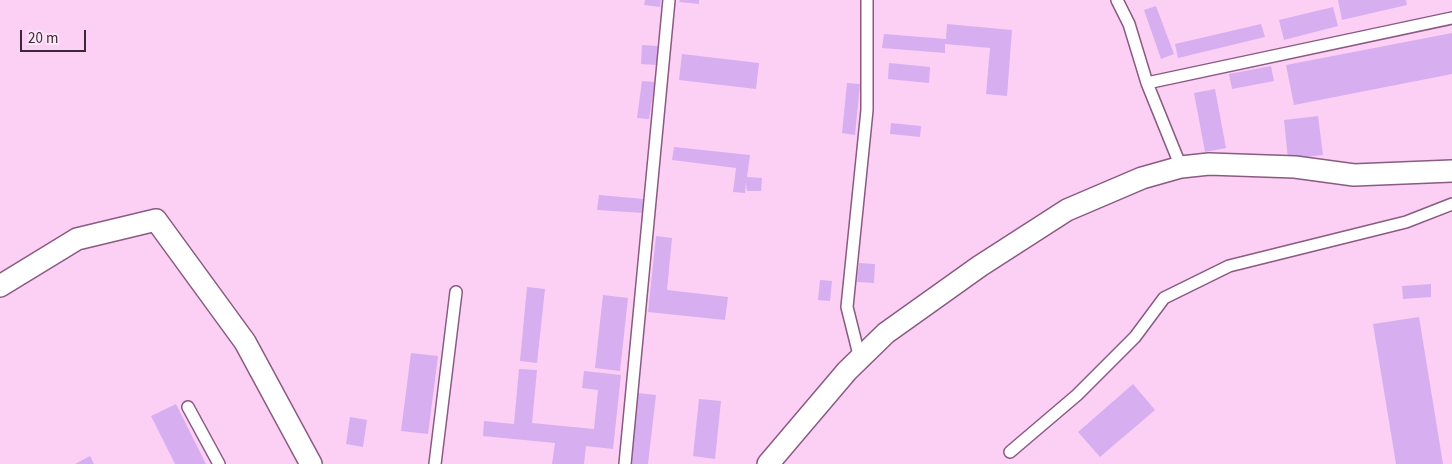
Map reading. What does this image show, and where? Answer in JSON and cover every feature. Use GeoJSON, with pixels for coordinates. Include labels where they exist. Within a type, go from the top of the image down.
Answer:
{"type":"FeatureCollection","features":[{"type":"Feature","properties":{"kind":"street"},"geometry":{"type":"LineString","coordinates":[[768,464],[860,359],[886,333],[980,266],[1067,210],[1142,178],[1181,167],[1241,164],[1295,167],[1354,175],[1452,171]]}},
{"type":"Feature","properties":{"kind":"street"},"geometry":{"type":"LineString","coordinates":[[0,286],[77,239],[156,220],[245,342],[311,464]]}},
{"type":"Feature","properties":{"kind":"lane"},"geometry":{"type":"LineString","coordinates":[[625,464],[669,0]]}},
{"type":"Feature","properties":{"kind":"lane"},"geometry":{"type":"LineString","coordinates":[[860,359],[847,307],[867,110],[867,0]]}},
{"type":"Feature","properties":{"kind":"lane"},"geometry":{"type":"LineString","coordinates":[[1117,0],[1129,24],[1147,83],[1181,167]]}},
{"type":"Feature","properties":{"kind":"lane"},"geometry":{"type":"LineString","coordinates":[[1147,83],[1452,18]]}},
{"type":"Feature","properties":{"kind":"lane"},"geometry":{"type":"LineString","coordinates":[[1010,452],[1077,395],[1135,336],[1164,298],[1229,266],[1406,222],[1452,204]]}},
{"type":"Feature","properties":{"kind":"lane"},"geometry":{"type":"LineString","coordinates":[[435,464],[456,292]]}},
{"type":"Feature","properties":{"kind":"lane"},"geometry":{"type":"LineString","coordinates":[[188,407],[219,464]]}},
{"type":"Feature","properties":{"kind":"building"},"geometry":{"type":"Polygon","coordinates":[[[645,0],[661,0],[660,7],[644,5],[645,0]]]}},
{"type":"Feature","properties":{"kind":"building"},"geometry":{"type":"Polygon","coordinates":[[[680,0],[699,0],[699,4],[679,2],[680,0]]]}},
{"type":"Feature","properties":{"kind":"building"},"geometry":{"type":"Polygon","coordinates":[[[1338,0],[1406,0],[1407,5],[1342,20],[1338,0]]]}},
{"type":"Feature","properties":{"kind":"building"},"geometry":{"type":"Polygon","coordinates":[[[1156,6],[1174,54],[1161,59],[1144,10],[1156,6]]]}},
{"type":"Feature","properties":{"kind":"building"},"geometry":{"type":"Polygon","coordinates":[[[1333,7],[1338,26],[1284,40],[1279,20],[1333,7]]]}},
{"type":"Feature","properties":{"kind":"building"},"geometry":{"type":"Polygon","coordinates":[[[947,24],[1012,30],[1007,96],[986,94],[990,48],[945,44],[945,53],[882,48],[884,34],[946,39],[947,24]]]}},
{"type":"Feature","properties":{"kind":"building"},"geometry":{"type":"Polygon","coordinates":[[[1261,24],[1265,37],[1178,58],[1175,44],[1261,24]]]}},
{"type":"Feature","properties":{"kind":"building"},"geometry":{"type":"Polygon","coordinates":[[[1452,33],[1452,74],[1294,105],[1286,65],[1452,33]]]}},
{"type":"Feature","properties":{"kind":"building"},"geometry":{"type":"Polygon","coordinates":[[[642,45],[658,46],[657,65],[641,64],[642,45]]]}},
{"type":"Feature","properties":{"kind":"building"},"geometry":{"type":"Polygon","coordinates":[[[682,54],[759,63],[756,89],[679,80],[682,54]]]}},
{"type":"Feature","properties":{"kind":"building"},"geometry":{"type":"Polygon","coordinates":[[[889,63],[930,67],[929,83],[888,79],[889,63]]]}},
{"type":"Feature","properties":{"kind":"building"},"geometry":{"type":"Polygon","coordinates":[[[1271,66],[1274,81],[1232,89],[1229,74],[1271,66]]]}},
{"type":"Feature","properties":{"kind":"building"},"geometry":{"type":"Polygon","coordinates":[[[642,81],[655,82],[649,119],[637,118],[642,81]]]}},
{"type":"Feature","properties":{"kind":"building"},"geometry":{"type":"Polygon","coordinates":[[[847,83],[860,84],[855,135],[842,133],[847,83]]]}},
{"type":"Feature","properties":{"kind":"building"},"geometry":{"type":"Polygon","coordinates":[[[1215,89],[1226,148],[1205,152],[1194,93],[1215,89]]]}},
{"type":"Feature","properties":{"kind":"building"},"geometry":{"type":"Polygon","coordinates":[[[1318,116],[1323,155],[1288,159],[1284,120],[1318,116]]]}},
{"type":"Feature","properties":{"kind":"building"},"geometry":{"type":"Polygon","coordinates":[[[891,123],[921,126],[920,137],[890,134],[891,123]]]}},
{"type":"Feature","properties":{"kind":"building"},"geometry":{"type":"Polygon","coordinates":[[[674,147],[750,155],[747,177],[762,178],[761,191],[747,191],[746,183],[745,193],[733,192],[736,168],[672,160],[674,147]]]}},
{"type":"Feature","properties":{"kind":"building"},"geometry":{"type":"Polygon","coordinates":[[[599,195],[644,199],[643,213],[597,210],[599,195]]]}},
{"type":"Feature","properties":{"kind":"building"},"geometry":{"type":"Polygon","coordinates":[[[656,236],[672,238],[667,290],[728,297],[725,320],[648,312],[656,236]]]}},
{"type":"Feature","properties":{"kind":"building"},"geometry":{"type":"Polygon","coordinates":[[[859,263],[875,264],[874,283],[857,282],[859,263]]]}},
{"type":"Feature","properties":{"kind":"building"},"geometry":{"type":"Polygon","coordinates":[[[820,280],[832,281],[830,301],[818,300],[820,280]]]}},
{"type":"Feature","properties":{"kind":"building"},"geometry":{"type":"Polygon","coordinates":[[[1431,284],[1431,297],[1403,299],[1402,286],[1431,284]]]}},
{"type":"Feature","properties":{"kind":"building"},"geometry":{"type":"Polygon","coordinates":[[[527,287],[545,289],[537,363],[520,361],[527,287]]]}},
{"type":"Feature","properties":{"kind":"building"},"geometry":{"type":"Polygon","coordinates":[[[603,295],[628,298],[620,371],[595,368],[603,295]]]}},
{"type":"Feature","properties":{"kind":"building"},"geometry":{"type":"Polygon","coordinates":[[[1419,317],[1443,464],[1396,464],[1373,324],[1419,317]]]}},
{"type":"Feature","properties":{"kind":"building"},"geometry":{"type":"Polygon","coordinates":[[[411,353],[438,356],[428,434],[401,431],[411,353]]]}},
{"type":"Feature","properties":{"kind":"building"},"geometry":{"type":"Polygon","coordinates":[[[519,369],[537,370],[532,423],[594,429],[598,390],[582,388],[584,371],[621,375],[613,449],[586,446],[584,464],[552,464],[555,443],[483,436],[484,421],[514,424],[519,369]]]}},
{"type":"Feature","properties":{"kind":"building"},"geometry":{"type":"Polygon","coordinates":[[[1133,384],[1155,410],[1100,457],[1078,432],[1133,384]]]}},
{"type":"Feature","properties":{"kind":"building"},"geometry":{"type":"Polygon","coordinates":[[[638,393],[656,395],[648,464],[630,464],[638,393]]]}},
{"type":"Feature","properties":{"kind":"building"},"geometry":{"type":"Polygon","coordinates":[[[699,399],[721,401],[715,459],[693,456],[699,399]]]}},
{"type":"Feature","properties":{"kind":"building"},"geometry":{"type":"Polygon","coordinates":[[[176,404],[206,464],[175,464],[151,416],[176,404]]]}},
{"type":"Feature","properties":{"kind":"building"},"geometry":{"type":"Polygon","coordinates":[[[350,417],[367,420],[363,447],[346,444],[350,417]]]}},
{"type":"Feature","properties":{"kind":"building"},"geometry":{"type":"Polygon","coordinates":[[[90,456],[94,464],[75,464],[90,456]]]}}]}
